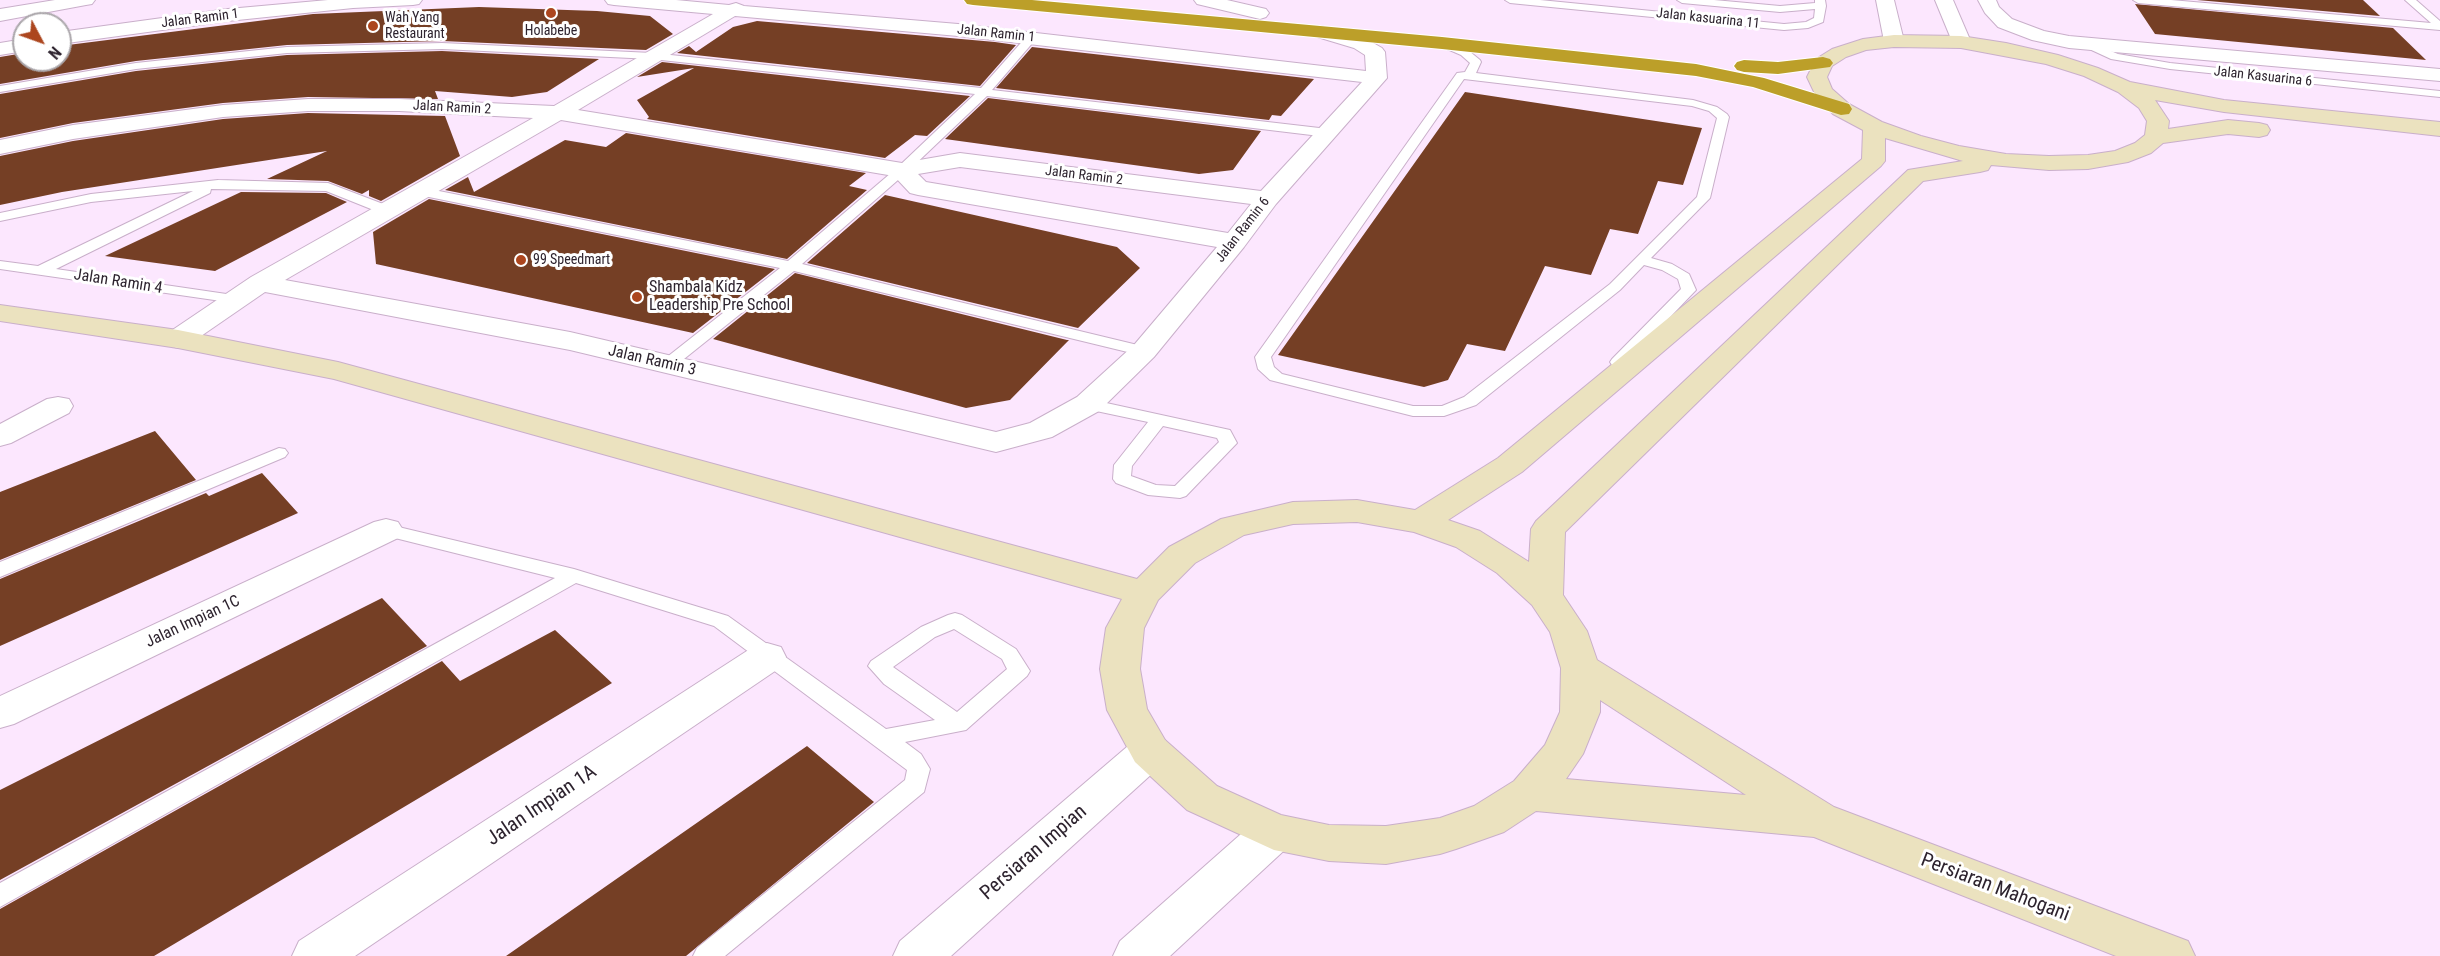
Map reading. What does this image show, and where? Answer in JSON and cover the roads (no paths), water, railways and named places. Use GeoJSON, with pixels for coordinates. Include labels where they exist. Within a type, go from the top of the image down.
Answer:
{"type":"FeatureCollection","features":[{"type":"Feature","properties":{"kind":"highway"},"geometry":{"type":"LineString","coordinates":[[973,0],[1442,43],[1696,70],[1757,82],[1841,109]]}},
{"type":"Feature","properties":{"kind":"highway"},"geometry":{"type":"LineString","coordinates":[[1134,0],[1729,65],[1778,68],[1823,63]]}},
{"type":"Feature","properties":{"kind":"street"},"geometry":{"type":"LineString","coordinates":[[0,15],[86,0]]}},
{"type":"Feature","properties":{"kind":"street","name":"Jalan Ramin 1"},"geometry":{"type":"LineString","coordinates":[[72,36],[228,15],[353,3],[413,0]]}},
{"type":"Feature","properties":{"kind":"street","name":"Jalan Ramin 1"},"geometry":{"type":"LineString","coordinates":[[614,0],[731,4],[1377,78]]}},
{"type":"Feature","properties":{"kind":"street"},"geometry":{"type":"LineString","coordinates":[[178,339],[260,283],[558,113],[652,56],[731,4],[786,0]]}},
{"type":"Feature","properties":{"kind":"street"},"geometry":{"type":"LineString","coordinates":[[1203,0],[1260,13]]}},
{"type":"Feature","properties":{"kind":"street"},"geometry":{"type":"LineString","coordinates":[[1885,0],[1894,41]]}},
{"type":"Feature","properties":{"kind":"street"},"geometry":{"type":"LineString","coordinates":[[1944,0],[1961,42]]}},
{"type":"Feature","properties":{"kind":"street","name":"Jalan Kasuarina 6"},"geometry":{"type":"LineString","coordinates":[[1987,0],[1991,9],[2005,23],[2039,36],[2089,45],[2440,75]]}},
{"type":"Feature","properties":{"kind":"street"},"geometry":{"type":"LineString","coordinates":[[1320,32],[1361,44],[1375,52],[1377,78]]}},
{"type":"Feature","properties":{"kind":"street"},"geometry":{"type":"LineString","coordinates":[[2156,136],[2158,121],[2147,104],[2125,88],[2091,72],[2050,59],[2006,49],[1961,42],[1894,41],[1863,45],[1839,53],[1823,63],[1817,77],[1823,92],[1841,109],[1874,127],[1912,141],[1958,153],[2006,160],[2049,163],[2120,157],[2143,148],[2156,136],[2228,127],[2322,138]]}},
{"type":"Feature","properties":{"kind":"street","name":"Jalan Ramin 6"},"geometry":{"type":"LineString","coordinates":[[1041,430],[1088,404],[1144,351],[1235,242],[1267,199],[1377,78]]}},
{"type":"Feature","properties":{"kind":"street"},"geometry":{"type":"LineString","coordinates":[[2125,88],[2224,106],[2440,129]]}},
{"type":"Feature","properties":{"kind":"street","name":"Jalan Ramin 2"},"geometry":{"type":"LineString","coordinates":[[0,147],[73,132],[164,118],[308,105],[399,105],[558,113],[902,170],[960,160],[1267,199]]}},
{"type":"Feature","properties":{"kind":"street"},"geometry":{"type":"LineString","coordinates":[[1420,522],[1510,465],[1873,161],[1874,127]]}},
{"type":"Feature","properties":{"kind":"street"},"geometry":{"type":"LineString","coordinates":[[1545,596],[1548,529],[1916,175],[2006,160]]}},
{"type":"Feature","properties":{"kind":"street"},"geometry":{"type":"LineString","coordinates":[[902,170],[918,188],[1235,242]]}},
{"type":"Feature","properties":{"kind":"street","name":"Jalan Ramin 3"},"geometry":{"type":"LineString","coordinates":[[260,283],[570,341],[996,442],[1041,430]]}},
{"type":"Feature","properties":{"kind":"street"},"geometry":{"type":"LineString","coordinates":[[0,313],[178,339],[339,371],[1144,593]]}},
{"type":"Feature","properties":{"kind":"street"},"geometry":{"type":"LineString","coordinates":[[0,436],[58,406]]}},
{"type":"Feature","properties":{"kind":"street"},"geometry":{"type":"LineString","coordinates":[[1357,511],[1420,522],[1468,539],[1510,565],[1545,596],[1568,631],[1580,668],[1580,712],[1562,754],[1529,793],[1489,819],[1440,836],[1386,845],[1329,843],[1274,832],[1202,798],[1150,751],[1127,710],[1120,669],[1125,628],[1144,593],[1182,555],[1233,527],[1293,513],[1357,511]]}},
{"type":"Feature","properties":{"kind":"street","name":"Jalan Impian 1C"},"geometry":{"type":"LineString","coordinates":[[0,713],[386,530]]}},
{"type":"Feature","properties":{"kind":"street","name":"Jalan Impian 1A"},"geometry":{"type":"LineString","coordinates":[[316,956],[767,657]]}},
{"type":"Feature","properties":{"kind":"street"},"geometry":{"type":"LineString","coordinates":[[1580,668],[1819,820]]}},
{"type":"Feature","properties":{"kind":"street","name":"Persiaran Impian"},"geometry":{"type":"LineString","coordinates":[[917,956],[1150,751]]}},
{"type":"Feature","properties":{"kind":"street"},"geometry":{"type":"LineString","coordinates":[[1529,793],[1819,820]]}},
{"type":"Feature","properties":{"kind":"street","name":"Persiaran Mahogani"},"geometry":{"type":"LineString","coordinates":[[1819,820],[2171,956]]}},
{"type":"Feature","properties":{"kind":"street"},"geometry":{"type":"LineString","coordinates":[[1137,956],[1274,832]]}},
{"type":"Feature","properties":{"kind":"lane","name":"Jalan kasuarina 11"},"geometry":{"type":"LineString","coordinates":[[1510,0],[1784,27],[1819,20],[1821,3],[1780,9],[1682,0]]}},
{"type":"Feature","properties":{"kind":"lane"},"geometry":{"type":"LineString","coordinates":[[2138,0],[2440,27]]}},
{"type":"Feature","properties":{"kind":"lane"},"geometry":{"type":"LineString","coordinates":[[2410,0],[2440,27]]}},
{"type":"Feature","properties":{"kind":"lane"},"geometry":{"type":"LineString","coordinates":[[668,364],[791,266],[902,170],[984,92],[1031,38]]}},
{"type":"Feature","properties":{"kind":"lane"},"geometry":{"type":"LineString","coordinates":[[1442,43],[1465,53],[1476,62],[1469,76]]}},
{"type":"Feature","properties":{"kind":"lane","name":"Jalan Kasuarina 6"},"geometry":{"type":"LineString","coordinates":[[2089,45],[2115,57],[2170,66],[2440,94]]}},
{"type":"Feature","properties":{"kind":"lane"},"geometry":{"type":"LineString","coordinates":[[0,89],[136,66],[287,50],[442,46],[652,56],[984,92],[1328,133]]}},
{"type":"Feature","properties":{"kind":"lane"},"geometry":{"type":"LineString","coordinates":[[1461,75],[1469,76],[1693,103],[1713,109],[1723,117],[1703,198],[1615,287],[1470,401],[1444,411],[1413,411],[1276,377],[1266,369],[1263,357],[1461,75]]}},
{"type":"Feature","properties":{"kind":"lane"},"geometry":{"type":"LineString","coordinates":[[42,270],[218,184]]}},
{"type":"Feature","properties":{"kind":"lane"},"geometry":{"type":"LineString","coordinates":[[0,217],[91,198],[218,184],[328,187],[386,210]]}},
{"type":"Feature","properties":{"kind":"lane"},"geometry":{"type":"LineString","coordinates":[[418,191],[791,266],[1144,351]]}},
{"type":"Feature","properties":{"kind":"lane"},"geometry":{"type":"LineString","coordinates":[[1556,426],[1689,290],[1684,278],[1667,267],[1641,260]]}},
{"type":"Feature","properties":{"kind":"lane","name":"Jalan Ramin 4"},"geometry":{"type":"LineString","coordinates":[[0,265],[235,299]]}},
{"type":"Feature","properties":{"kind":"lane"},"geometry":{"type":"LineString","coordinates":[[1088,404],[1224,434],[1228,443],[1180,492],[1154,491],[1122,479],[1123,465],[1159,420]]}},
{"type":"Feature","properties":{"kind":"lane"},"geometry":{"type":"LineString","coordinates":[[0,570],[279,453]]}},
{"type":"Feature","properties":{"kind":"lane"},"geometry":{"type":"LineString","coordinates":[[386,530],[574,576],[721,621],[767,657],[913,760],[919,769],[916,785],[706,956]]}},
{"type":"Feature","properties":{"kind":"lane"},"geometry":{"type":"LineString","coordinates":[[0,896],[574,576]]}},
{"type":"Feature","properties":{"kind":"lane"},"geometry":{"type":"LineString","coordinates":[[881,738],[958,724],[1018,671],[1009,654],[955,620],[928,632],[879,666],[892,678],[958,724]]}},
{"type":"Feature","properties":{"kind":"place","name":"Holabebe"},"geometry":{"type":"Point","coordinates":[551,13]}},
{"type":"Feature","properties":{"kind":"place","name":"Wah Yang Restaurant"},"geometry":{"type":"Point","coordinates":[373,26]}},
{"type":"Feature","properties":{"kind":"place","name":"99 Speedmart"},"geometry":{"type":"Point","coordinates":[521,260]}},
{"type":"Feature","properties":{"kind":"place","name":"Shambala Kidz Leadership Pre School"},"geometry":{"type":"Point","coordinates":[637,297]}}]}
